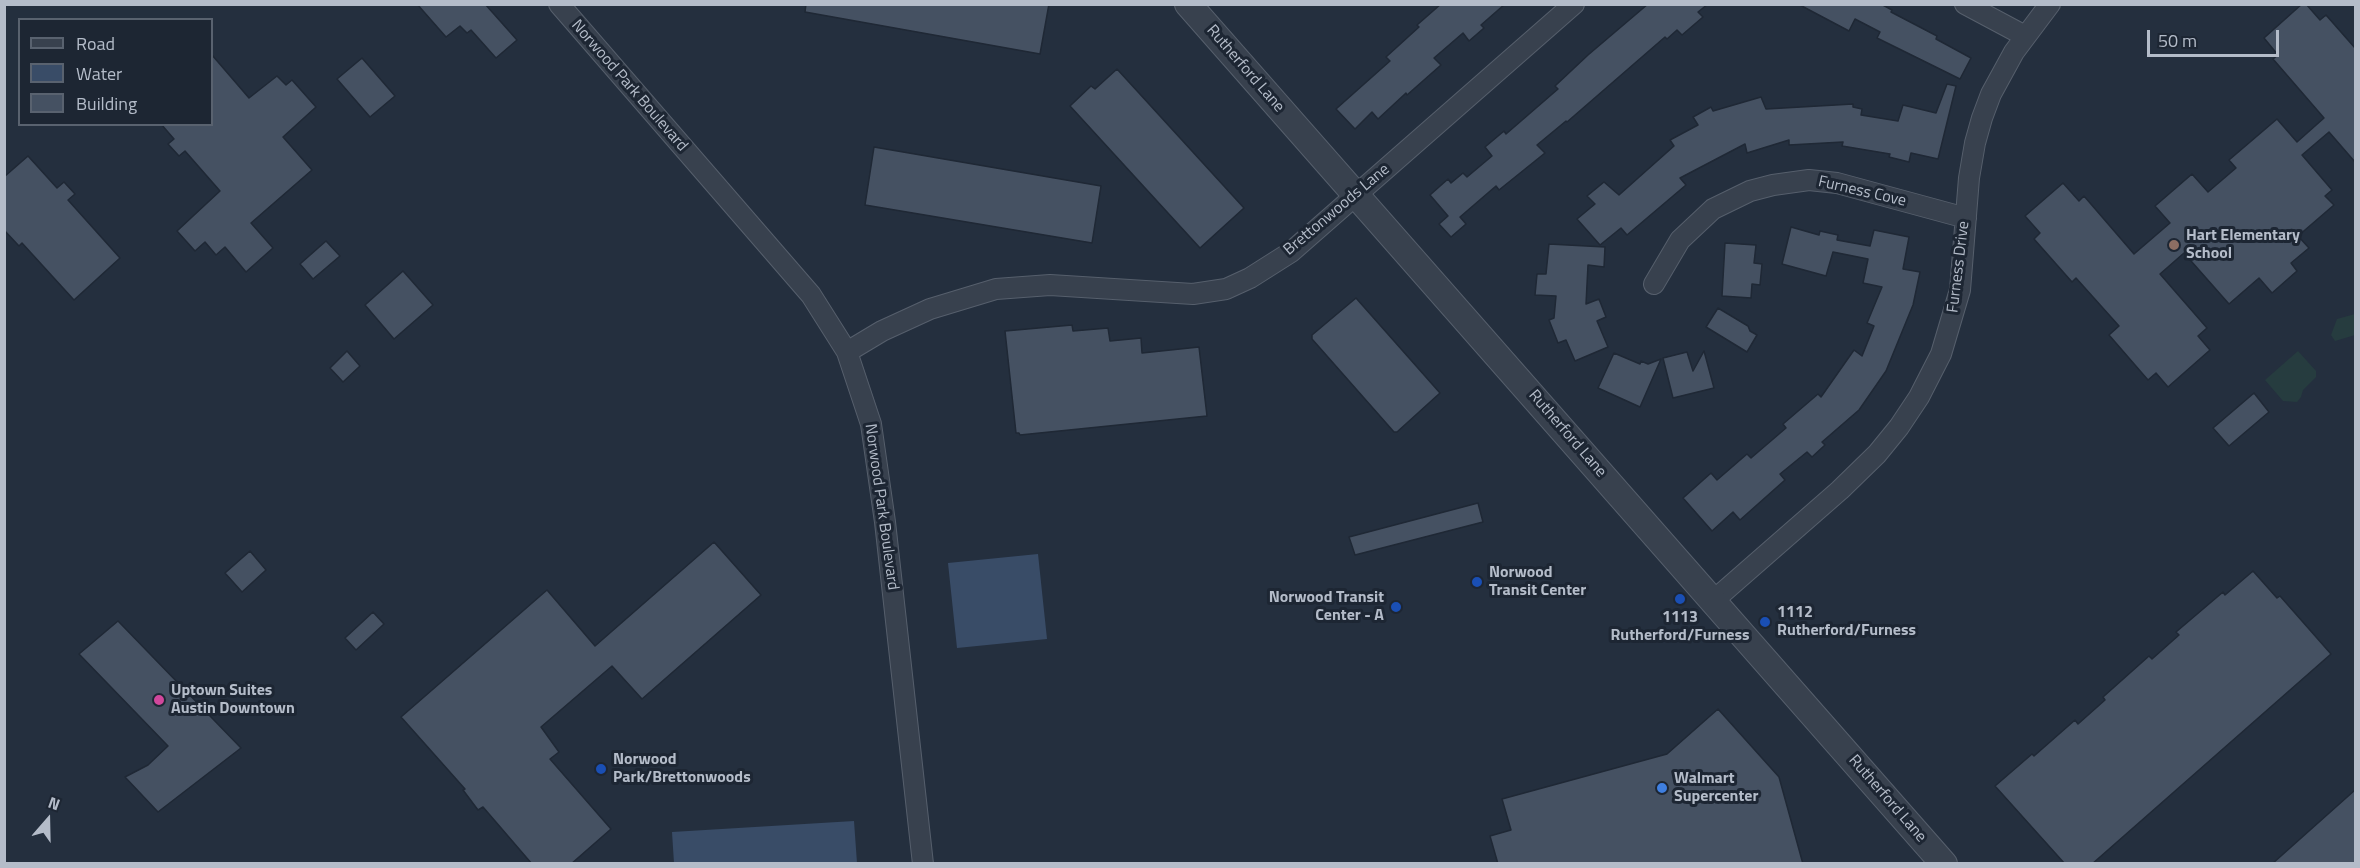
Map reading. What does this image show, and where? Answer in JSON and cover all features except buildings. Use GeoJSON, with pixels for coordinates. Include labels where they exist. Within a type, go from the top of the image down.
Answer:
{"type":"FeatureCollection","features":[{"type":"Feature","properties":{"kind":"street","name":"Norwood Park Boulevard"},"geometry":{"type":"LineString","coordinates":[[559,4],[811,295],[847,352],[871,424],[885,522],[923,864]]}},
{"type":"Feature","properties":{"kind":"street","name":"Rutherford Lane"},"geometry":{"type":"LineString","coordinates":[[1188,4],[1944,864]]}},
{"type":"Feature","properties":{"kind":"street","name":"Brettonwoods Lane"},"geometry":{"type":"LineString","coordinates":[[847,352],[882,331],[930,309],[996,290],[1050,285],[1193,294],[1226,289],[1250,278],[1291,252],[1574,4]]}},
{"type":"Feature","properties":{"kind":"street"},"geometry":{"type":"LineString","coordinates":[[1965,4],[2025,36]]}},
{"type":"Feature","properties":{"kind":"street","name":"Furness Drive"},"geometry":{"type":"LineString","coordinates":[[1713,601],[1840,490],[1877,454],[1919,397],[1941,354],[1960,290],[1969,178],[1982,118],[2004,70],[2025,36],[2050,4]]}},
{"type":"Feature","properties":{"kind":"street","name":"Furness Cove"},"geometry":{"type":"LineString","coordinates":[[1654,284],[1680,240],[1713,209],[1750,191],[1773,185],[1809,180],[1837,183],[1966,218]]}},
{"type":"Feature","properties":{"kind":"green space"},"geometry":{"type":"Polygon","coordinates":[[[2355,314],[2355,335],[2335,341],[2331,335],[2337,319],[2355,314]]]}},
{"type":"Feature","properties":{"kind":"green space"},"geometry":{"type":"Polygon","coordinates":[[[2298,351],[2316,371],[2316,377],[2303,390],[2297,402],[2283,401],[2265,380],[2298,351]]]}},
{"type":"Feature","properties":{"kind":"water"},"geometry":{"type":"Polygon","coordinates":[[[1038,554],[1047,639],[957,648],[948,563],[1038,554]]]}},
{"type":"Feature","properties":{"kind":"water"},"geometry":{"type":"Polygon","coordinates":[[[854,821],[857,863],[674,863],[672,832],[854,821]]]}},
{"type":"Feature","properties":{"kind":"place","name":"Hart Elementary School"},"geometry":{"type":"Point","coordinates":[2174,245]}},
{"type":"Feature","properties":{"kind":"place","name":"Norwood Transit Center"},"geometry":{"type":"Point","coordinates":[1477,582]}},
{"type":"Feature","properties":{"kind":"place","name":"1113 Rutherford/Furness"},"geometry":{"type":"Point","coordinates":[1680,599]}},
{"type":"Feature","properties":{"kind":"place","name":"Norwood Transit Center - A"},"geometry":{"type":"Point","coordinates":[1396,607]}},
{"type":"Feature","properties":{"kind":"place","name":"1112 Rutherford/Furness"},"geometry":{"type":"Point","coordinates":[1765,622]}},
{"type":"Feature","properties":{"kind":"place","name":"Uptown Suites Austin Downtown"},"geometry":{"type":"Point","coordinates":[159,700]}},
{"type":"Feature","properties":{"kind":"place","name":"Norwood Park/Brettonwoods"},"geometry":{"type":"Point","coordinates":[601,769]}},
{"type":"Feature","properties":{"kind":"place","name":"Walmart Supercenter"},"geometry":{"type":"Point","coordinates":[1662,788]}}]}
